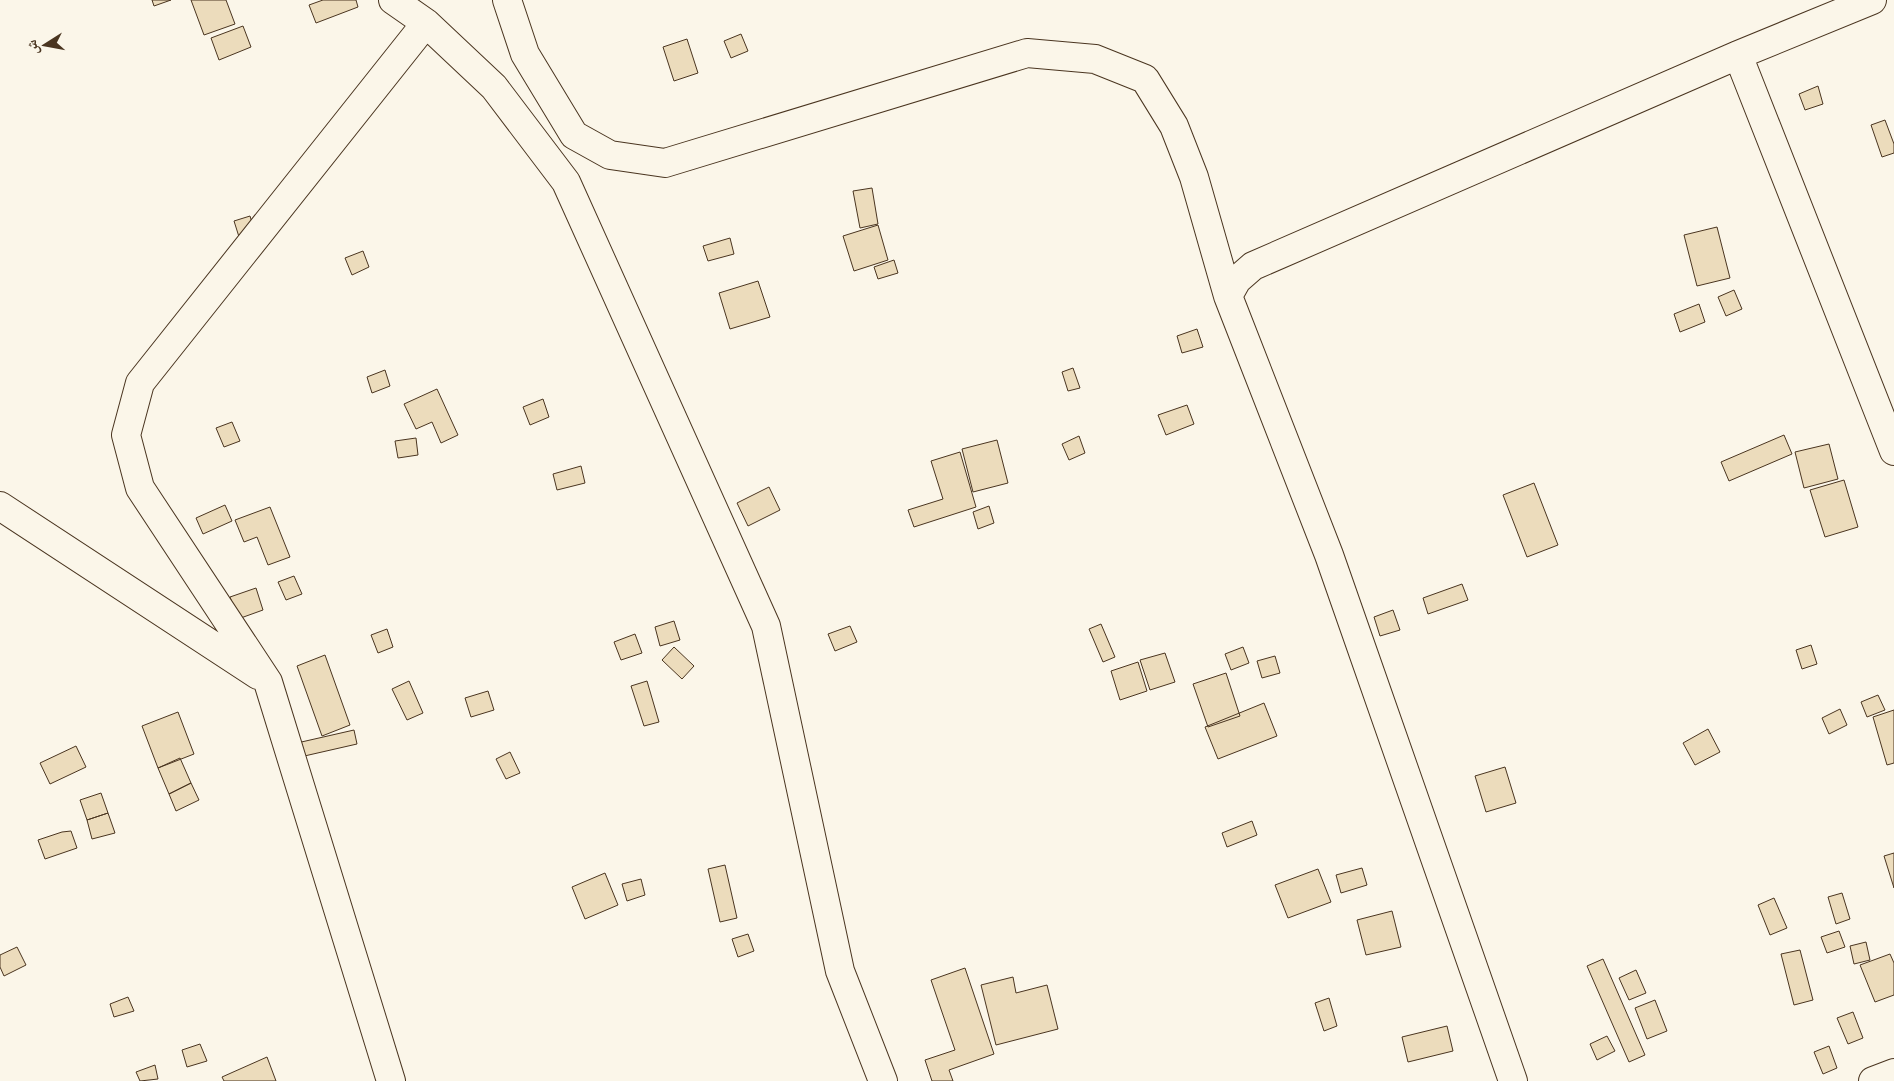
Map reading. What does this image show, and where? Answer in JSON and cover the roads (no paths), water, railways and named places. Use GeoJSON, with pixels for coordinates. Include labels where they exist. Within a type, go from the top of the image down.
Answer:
{"type":"FeatureCollection","features":[{"type":"Feature","properties":{"kind":"street"},"geometry":{"type":"LineString","coordinates":[[393,0],[426,23],[494,87],[566,182],[766,626],[840,971],[883,1081]]}},
{"type":"Feature","properties":{"kind":"street"},"geometry":{"type":"LineString","coordinates":[[507,0],[525,54],[574,135],[610,155],[665,163],[1026,53],[1095,59],[1145,79],[1174,126],[1194,177],[1228,296],[1329,555],[1513,1081]]}},
{"type":"Feature","properties":{"kind":"street"},"geometry":{"type":"LineString","coordinates":[[1228,296],[1237,280],[1253,266],[1738,55],[1872,0]]}},
{"type":"Feature","properties":{"kind":"street"},"geometry":{"type":"LineString","coordinates":[[391,1081],[268,682],[140,488],[126,435],[140,383],[426,23]]}},
{"type":"Feature","properties":{"kind":"street"},"geometry":{"type":"LineString","coordinates":[[1738,55],[1894,451]]}},
{"type":"Feature","properties":{"kind":"street"},"geometry":{"type":"LineString","coordinates":[[0,506],[268,682]]}},
{"type":"Feature","properties":{"kind":"street"},"geometry":{"type":"LineString","coordinates":[[1873,1081],[1894,1073]]}}]}
